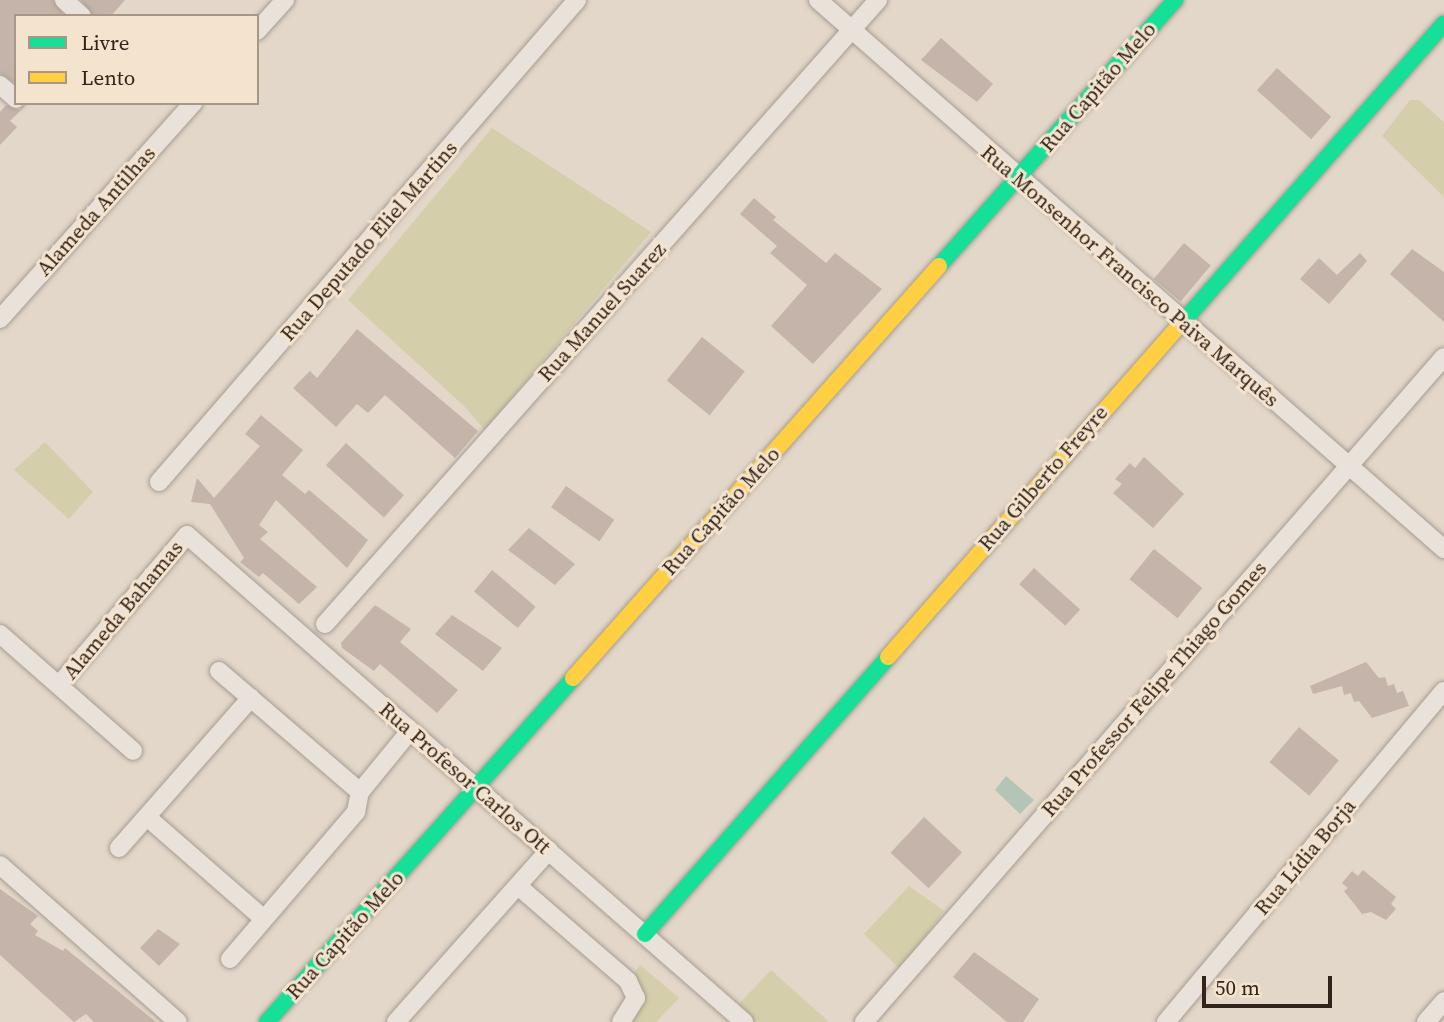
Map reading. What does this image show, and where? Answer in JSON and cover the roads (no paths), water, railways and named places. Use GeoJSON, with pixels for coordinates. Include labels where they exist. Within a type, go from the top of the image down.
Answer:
{"type":"FeatureCollection","features":[{"type":"Feature","properties":{"kind":"main road","name":"Rua Capitão Melo"},"geometry":{"type":"LineString","coordinates":[[267,1022],[1175,0]]}},
{"type":"Feature","properties":{"kind":"main road","name":"Rua Gilberto Freyre"},"geometry":{"type":"LineString","coordinates":[[645,934],[1180,321],[1444,24]]}},
{"type":"Feature","properties":{"kind":"street"},"geometry":{"type":"LineString","coordinates":[[64,0],[80,14]]}},
{"type":"Feature","properties":{"kind":"street"},"geometry":{"type":"LineString","coordinates":[[259,29],[285,0]]}},
{"type":"Feature","properties":{"kind":"street","name":"Rua Deputado Eliel Martins"},"geometry":{"type":"LineString","coordinates":[[159,482],[577,0]]}},
{"type":"Feature","properties":{"kind":"street","name":"Rua Monsenhor Francisco Paiva Marquês"},"geometry":{"type":"LineString","coordinates":[[818,0],[1180,321],[1444,550]]}},
{"type":"Feature","properties":{"kind":"street","name":"Rua Manuel Suarez"},"geometry":{"type":"LineString","coordinates":[[325,624],[878,0]]}},
{"type":"Feature","properties":{"kind":"street"},"geometry":{"type":"LineString","coordinates":[[0,85],[14,97]]}},
{"type":"Feature","properties":{"kind":"street","name":"Alameda Antilhas"},"geometry":{"type":"LineString","coordinates":[[0,319],[191,105]]}},
{"type":"Feature","properties":{"kind":"street","name":"Rua Professor Felipe Thiago Gomes"},"geometry":{"type":"LineString","coordinates":[[864,1022],[1444,357]]}},
{"type":"Feature","properties":{"kind":"street","name":"Rua Profesor Carlos Ott"},"geometry":{"type":"LineString","coordinates":[[187,535],[744,1022]]}},
{"type":"Feature","properties":{"kind":"street","name":"Alameda Bahamas"},"geometry":{"type":"LineString","coordinates":[[59,685],[187,535]]}},
{"type":"Feature","properties":{"kind":"street"},"geometry":{"type":"LineString","coordinates":[[0,634],[133,751]]}},
{"type":"Feature","properties":{"kind":"street"},"geometry":{"type":"LineString","coordinates":[[219,671],[360,792]]}},
{"type":"Feature","properties":{"kind":"street","name":"Rua Lídia Borja"},"geometry":{"type":"LineString","coordinates":[[1166,1022],[1444,691]]}},
{"type":"Feature","properties":{"kind":"street"},"geometry":{"type":"LineString","coordinates":[[119,848],[251,698]]}},
{"type":"Feature","properties":{"kind":"street"},"geometry":{"type":"LineString","coordinates":[[230,959],[356,812],[360,792],[410,731]]}},
{"type":"Feature","properties":{"kind":"street"},"geometry":{"type":"LineString","coordinates":[[146,817],[264,919]]}},
{"type":"Feature","properties":{"kind":"street"},"geometry":{"type":"LineString","coordinates":[[396,1022],[549,850]]}},
{"type":"Feature","properties":{"kind":"street"},"geometry":{"type":"LineString","coordinates":[[0,865],[178,1022]]}},
{"type":"Feature","properties":{"kind":"street"},"geometry":{"type":"LineString","coordinates":[[518,886],[628,981],[636,998],[621,1022]]}},
{"type":"Feature","properties":{"kind":"street"},"geometry":{"type":"LineString","coordinates":[[1426,1022],[1444,1001]]}}]}
